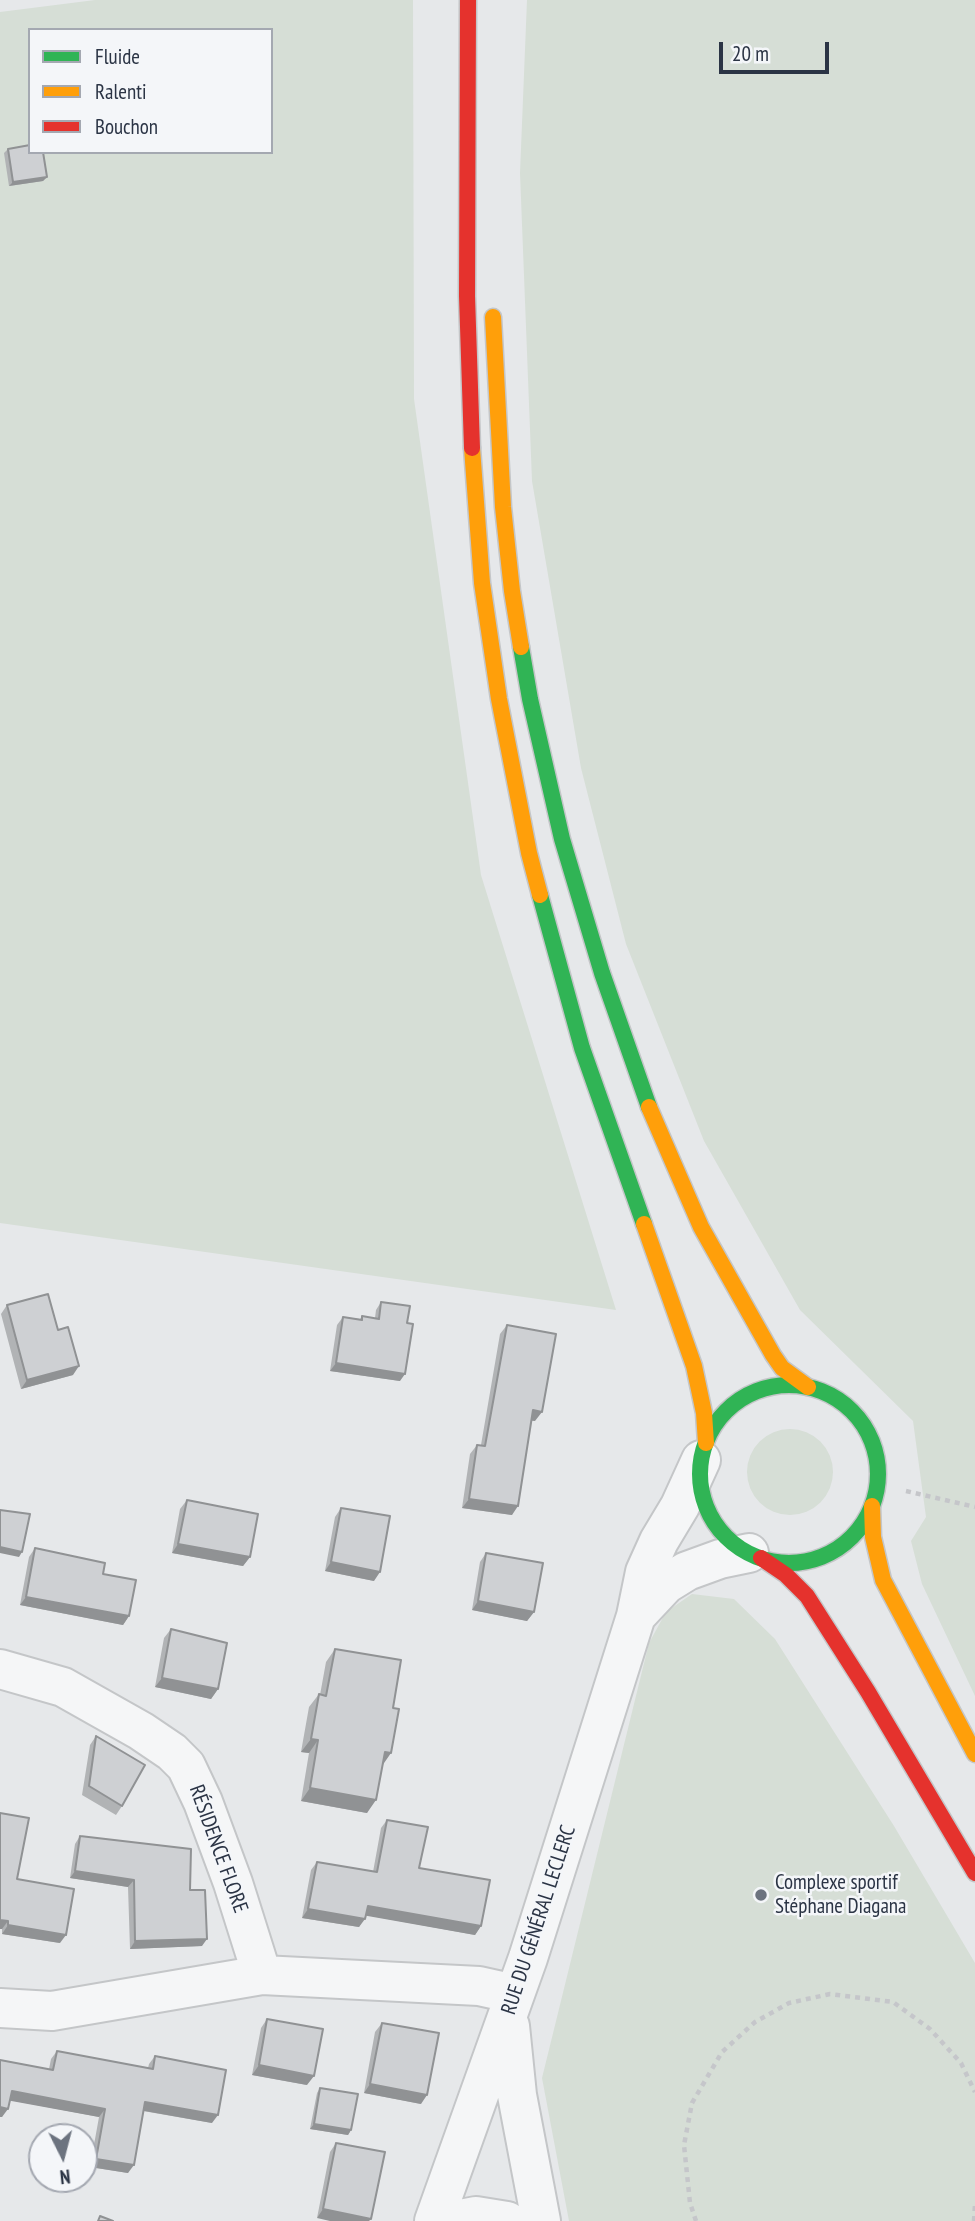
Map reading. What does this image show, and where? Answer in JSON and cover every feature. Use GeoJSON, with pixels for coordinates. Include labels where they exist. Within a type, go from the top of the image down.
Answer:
{"type":"FeatureCollection","features":[{"type":"Feature","properties":{"kind":"main road"},"geometry":{"type":"LineString","coordinates":[[468,0],[467,309],[470,423],[482,583],[499,699],[529,853],[582,1048],[694,1366],[704,1413],[702,1489],[711,1516],[729,1539],[786,1575],[807,1596],[868,1692],[975,1873]]}},
{"type":"Feature","properties":{"kind":"main road"},"geometry":{"type":"LineString","coordinates":[[492,305],[499,447],[512,591],[530,699],[562,839],[602,973],[632,1063],[666,1149],[701,1227],[757,1329],[782,1368],[808,1387],[837,1399],[859,1419],[874,1446],[878,1484],[872,1507],[873,1537],[883,1580],[975,1754]]}},
{"type":"Feature","properties":{"kind":"main road"},"geometry":{"type":"LineString","coordinates":[[704,1451],[724,1413],[746,1396],[773,1386],[808,1387]]}},
{"type":"Feature","properties":{"kind":"main road"},"geometry":{"type":"LineString","coordinates":[[755,1555],[779,1562],[814,1559],[831,1552],[858,1530],[872,1507]]}},
{"type":"Feature","properties":{"kind":"street","name":"RUE DU GÉNÉRAL LECLERC"},"geometry":{"type":"LineString","coordinates":[[433,2221],[512,2004],[636,1616],[641,1589],[652,1556],[680,1506],[704,1451]]}},
{"type":"Feature","properties":{"kind":"street","name":"RUE DU GÉNÉRAL LECLERC"},"geometry":{"type":"LineString","coordinates":[[636,1616],[666,1584],[687,1571],[717,1560],[755,1555]]}},
{"type":"Feature","properties":{"kind":"street","name":"RÉSIDENCE FLORE"},"geometry":{"type":"LineString","coordinates":[[0,1669],[63,1687],[141,1731],[172,1752],[186,1766],[203,1802],[262,1975]]}},
{"type":"Feature","properties":{"kind":"street"},"geometry":{"type":"LineString","coordinates":[[0,2008],[52,2011],[262,1975],[479,1986],[512,2004],[515,2079],[541,2221]]}},
{"type":"Feature","properties":{"kind":"street"},"geometry":{"type":"LineString","coordinates":[[450,2221],[476,2216],[507,2221]]}},
{"type":"Feature","properties":{"kind":"path"},"geometry":{"type":"LineString","coordinates":[[878,1484],[975,1507]]}},
{"type":"Feature","properties":{"kind":"path"},"geometry":{"type":"LineString","coordinates":[[696,2221],[690,2203],[684,2145],[692,2103],[722,2052],[755,2022],[789,2003],[831,1994],[893,2002],[930,2029],[961,2063],[975,2092]]}},
{"type":"Feature","properties":{"kind":"path"},"geometry":{"type":"LineString","coordinates":[[974,2221],[975,2204]]}},
{"type":"Feature","properties":{"kind":"shaded area"},"geometry":{"type":"Polygon","coordinates":[[[95,0],[413,0],[414,399],[481,875],[616,1310],[0,1223],[0,12],[95,0]]]}},
{"type":"Feature","properties":{"kind":"shaded area"},"geometry":{"type":"Polygon","coordinates":[[[527,0],[975,0],[975,1696],[922,1584],[911,1541],[926,1517],[913,1421],[800,1310],[704,1141],[626,944],[581,768],[532,481],[520,173],[527,0]]]}},
{"type":"Feature","properties":{"kind":"shaded area"},"geometry":{"type":"Polygon","coordinates":[[[790,1429],[814,1436],[826,1448],[833,1472],[826,1496],[814,1508],[790,1515],[766,1508],[754,1496],[747,1472],[754,1448],[766,1436],[790,1429]]]}},
{"type":"Feature","properties":{"kind":"shaded area","name":"Complexe sportif Stéphane Diagana"},"geometry":{"type":"Polygon","coordinates":[[[692,1594],[734,1599],[775,1639],[894,1826],[975,1963],[975,2221],[569,2221],[542,2078],[649,1643],[666,1612],[692,1594]]]}},
{"type":"Feature","properties":{"kind":"building"},"geometry":{"type":"Polygon","coordinates":[[[28,145],[28,154],[43,154],[47,177],[13,182],[8,149],[28,145]]]}},
{"type":"Feature","properties":{"kind":"building"},"geometry":{"type":"Polygon","coordinates":[[[48,1294],[58,1330],[68,1327],[79,1366],[27,1380],[7,1305],[48,1294]]]}},
{"type":"Feature","properties":{"kind":"building"},"geometry":{"type":"Polygon","coordinates":[[[381,1302],[410,1306],[407,1323],[413,1324],[405,1374],[336,1363],[343,1317],[379,1319],[381,1302]]]}},
{"type":"Feature","properties":{"kind":"building"},"geometry":{"type":"Polygon","coordinates":[[[507,1325],[556,1334],[542,1412],[533,1410],[518,1506],[469,1499],[477,1445],[485,1446],[507,1325]]]}},
{"type":"Feature","properties":{"kind":"building"},"geometry":{"type":"Polygon","coordinates":[[[187,1500],[258,1514],[250,1557],[178,1544],[187,1500]]]}},
{"type":"Feature","properties":{"kind":"building"},"geometry":{"type":"Polygon","coordinates":[[[341,1508],[390,1516],[380,1572],[331,1562],[341,1508]]]}},
{"type":"Feature","properties":{"kind":"building"},"geometry":{"type":"Polygon","coordinates":[[[0,1510],[30,1514],[22,1552],[0,1547],[0,1510]]]}},
{"type":"Feature","properties":{"kind":"building"},"geometry":{"type":"Polygon","coordinates":[[[35,1548],[105,1563],[103,1574],[136,1580],[129,1616],[26,1597],[35,1548]]]}},
{"type":"Feature","properties":{"kind":"building"},"geometry":{"type":"Polygon","coordinates":[[[486,1553],[543,1563],[534,1612],[478,1601],[486,1553]]]}},
{"type":"Feature","properties":{"kind":"building"},"geometry":{"type":"Polygon","coordinates":[[[171,1629],[227,1643],[218,1689],[162,1678],[171,1629]]]}},
{"type":"Feature","properties":{"kind":"building"},"geometry":{"type":"Polygon","coordinates":[[[335,1649],[401,1660],[393,1708],[399,1709],[391,1753],[385,1752],[376,1800],[310,1788],[318,1740],[311,1739],[319,1694],[326,1696],[335,1649]]]}},
{"type":"Feature","properties":{"kind":"building"},"geometry":{"type":"Polygon","coordinates":[[[96,1736],[145,1765],[122,1806],[89,1786],[96,1736]]]}},
{"type":"Feature","properties":{"kind":"building"},"geometry":{"type":"Polygon","coordinates":[[[0,1813],[29,1818],[17,1879],[74,1889],[66,1935],[8,1925],[8,1921],[0,1920],[0,1813]]]}},
{"type":"Feature","properties":{"kind":"building"},"geometry":{"type":"Polygon","coordinates":[[[387,1820],[428,1827],[419,1868],[490,1880],[481,1926],[368,1906],[365,1919],[308,1909],[317,1862],[377,1872],[387,1820]]]}},
{"type":"Feature","properties":{"kind":"building"},"geometry":{"type":"Polygon","coordinates":[[[80,1836],[191,1849],[190,1890],[205,1890],[207,1939],[135,1941],[134,1880],[75,1871],[80,1836]]]}},
{"type":"Feature","properties":{"kind":"building"},"geometry":{"type":"Polygon","coordinates":[[[267,2019],[323,2029],[314,2076],[259,2065],[267,2019]]]}},
{"type":"Feature","properties":{"kind":"building"},"geometry":{"type":"Polygon","coordinates":[[[382,2023],[439,2033],[427,2095],[370,2084],[382,2023]]]}},
{"type":"Feature","properties":{"kind":"building"},"geometry":{"type":"Polygon","coordinates":[[[57,2051],[153,2069],[155,2056],[226,2070],[218,2115],[145,2102],[134,2165],[98,2159],[105,2109],[12,2091],[8,2109],[0,2107],[0,2060],[53,2070],[57,2051]]]}},
{"type":"Feature","properties":{"kind":"building"},"geometry":{"type":"Polygon","coordinates":[[[320,2088],[358,2094],[351,2130],[314,2124],[320,2088]]]}},
{"type":"Feature","properties":{"kind":"building"},"geometry":{"type":"Polygon","coordinates":[[[336,2143],[385,2152],[371,2219],[323,2209],[336,2143]]]}},
{"type":"Feature","properties":{"kind":"building"},"geometry":{"type":"Polygon","coordinates":[[[100,2216],[113,2221],[98,2221],[100,2216]]]}},
{"type":"Feature","properties":{"kind":"traffic: fast"},"geometry":{"type":"LineString","coordinates":[[521,647],[562,839],[602,973],[649,1107]]}},
{"type":"Feature","properties":{"kind":"traffic: fast"},"geometry":{"type":"LineString","coordinates":[[540,895],[582,1048],[644,1224]]}},
{"type":"Feature","properties":{"kind":"traffic: fast"},"geometry":{"type":"LineString","coordinates":[[789,1385],[823,1392],[852,1411],[871,1440],[878,1474],[871,1508],[852,1537],[823,1556],[789,1563],[755,1556],[726,1537],[707,1508],[700,1474],[707,1440],[726,1411],[755,1392],[789,1385]]}},
{"type":"Feature","properties":{"kind":"traffic: slow"},"geometry":{"type":"LineString","coordinates":[[493,317],[503,507],[521,647]]}},
{"type":"Feature","properties":{"kind":"traffic: slow"},"geometry":{"type":"LineString","coordinates":[[472,448],[482,583],[499,699],[529,853],[540,895]]}},
{"type":"Feature","properties":{"kind":"traffic: slow"},"geometry":{"type":"LineString","coordinates":[[649,1107],[701,1227],[773,1355],[782,1368],[808,1387]]}},
{"type":"Feature","properties":{"kind":"traffic: slow"},"geometry":{"type":"LineString","coordinates":[[644,1224],[694,1366],[704,1413],[706,1443]]}},
{"type":"Feature","properties":{"kind":"traffic: slow"},"geometry":{"type":"LineString","coordinates":[[872,1506],[873,1537],[883,1580],[975,1754]]}},
{"type":"Feature","properties":{"kind":"traffic: jam"},"geometry":{"type":"LineString","coordinates":[[468,0],[467,296],[472,448]]}},
{"type":"Feature","properties":{"kind":"traffic: jam"},"geometry":{"type":"LineString","coordinates":[[761,1558],[786,1575],[807,1596],[868,1692],[975,1873]]}},
{"type":"Feature","properties":{"kind":"place","name":"Complexe sportif Stéphane Diagana"},"geometry":{"type":"Point","coordinates":[761,1895]}}]}
